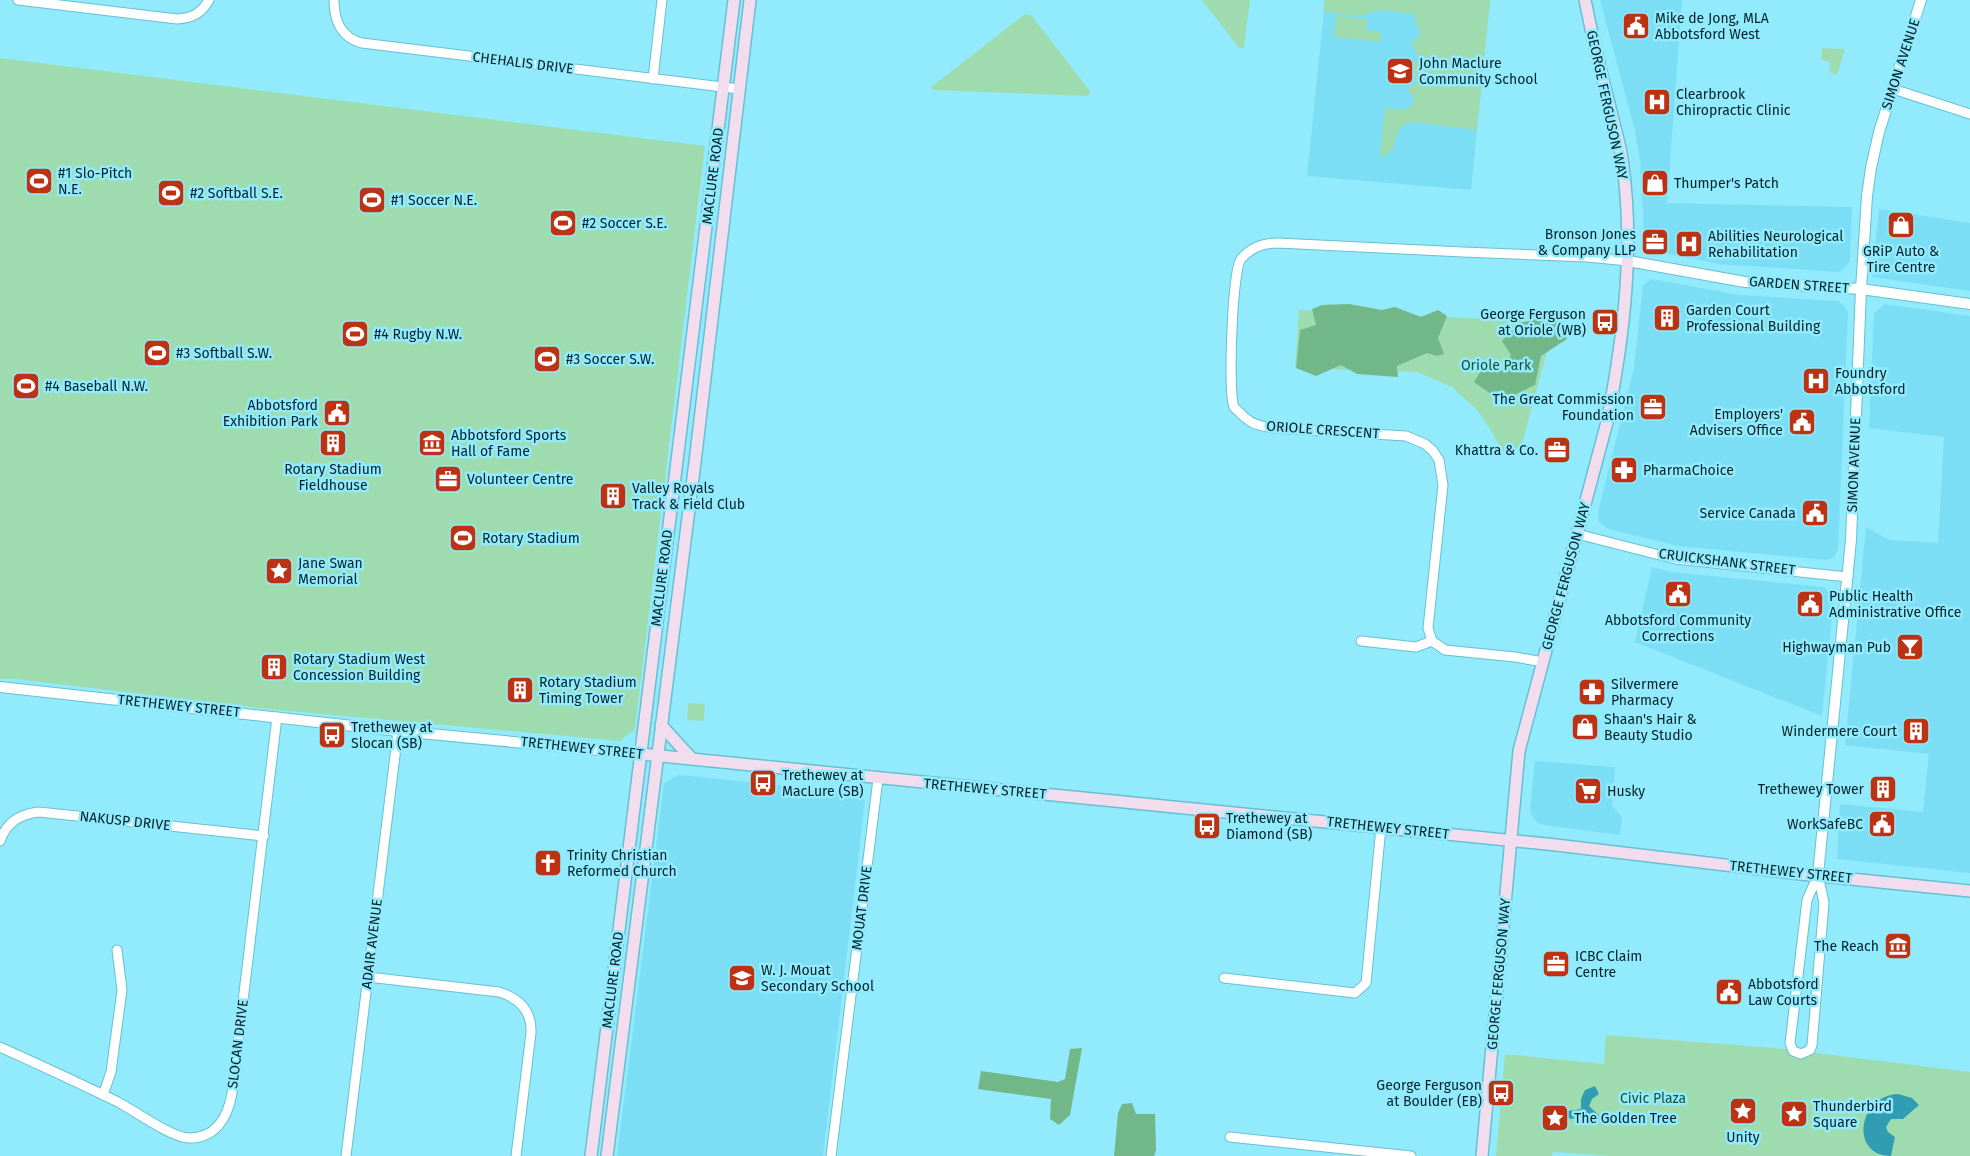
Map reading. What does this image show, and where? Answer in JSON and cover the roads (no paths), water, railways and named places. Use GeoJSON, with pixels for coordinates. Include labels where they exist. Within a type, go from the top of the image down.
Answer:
{"type":"FeatureCollection","features":[{"type":"Feature","properties":{"kind":"main road","name":"MACLURE ROAD"},"geometry":{"type":"LineString","coordinates":[[591,1156],[734,0]]}},
{"type":"Feature","properties":{"kind":"main road","name":"MACLURE ROAD"},"geometry":{"type":"LineString","coordinates":[[607,1156],[698,442],[750,0]]}},
{"type":"Feature","properties":{"kind":"main road","name":"GEORGE FERGUSON WAY"},"geometry":{"type":"LineString","coordinates":[[1482,1156],[1519,750],[1607,422],[1614,385],[1628,261],[1627,202],[1622,157],[1591,33],[1585,0]]}},
{"type":"Feature","properties":{"kind":"main road"},"geometry":{"type":"LineString","coordinates":[[661,725],[692,759]]}},
{"type":"Feature","properties":{"kind":"main road","name":"TRETHEWEY STREET"},"geometry":{"type":"LineString","coordinates":[[641,754],[878,779],[1511,840],[1970,891]]}},
{"type":"Feature","properties":{"kind":"street"},"geometry":{"type":"LineString","coordinates":[[18,0],[176,19],[189,18],[199,14],[209,0]]}},
{"type":"Feature","properties":{"kind":"street","name":"CHEHALIS DRIVE"},"geometry":{"type":"LineString","coordinates":[[334,0],[334,13],[342,30],[353,41],[362,43],[740,89]]}},
{"type":"Feature","properties":{"kind":"street"},"geometry":{"type":"LineString","coordinates":[[653,79],[662,0]]}},
{"type":"Feature","properties":{"kind":"street","name":"SIMON AVENUE"},"geometry":{"type":"LineString","coordinates":[[1818,875],[1851,540],[1860,289],[1871,168],[1879,132],[1921,0]]}},
{"type":"Feature","properties":{"kind":"street"},"geometry":{"type":"LineString","coordinates":[[1893,89],[1970,114]]}},
{"type":"Feature","properties":{"kind":"street","name":"ORIOLE CRESCENT"},"geometry":{"type":"LineString","coordinates":[[1432,641],[1428,628],[1443,485],[1439,460],[1425,444],[1406,436],[1272,428],[1252,424],[1234,407],[1231,383],[1235,281],[1240,261],[1254,248],[1266,243],[1278,243],[1587,257],[1628,261]]}},
{"type":"Feature","properties":{"kind":"street","name":"GARDEN STREET"},"geometry":{"type":"LineString","coordinates":[[1628,261],[1745,282],[1860,289],[1970,304]]}},
{"type":"Feature","properties":{"kind":"street","name":"CRUICKSHANK STREET"},"geometry":{"type":"LineString","coordinates":[[1577,534],[1675,559],[1848,577]]}},
{"type":"Feature","properties":{"kind":"street"},"geometry":{"type":"LineString","coordinates":[[1361,641],[1416,647],[1432,641],[1445,650],[1515,656],[1543,662]]}},
{"type":"Feature","properties":{"kind":"street","name":"TRETHEWEY STREET"},"geometry":{"type":"LineString","coordinates":[[0,687],[398,731],[641,754]]}},
{"type":"Feature","properties":{"kind":"street","name":"SLOCAN DRIVE"},"geometry":{"type":"LineString","coordinates":[[0,1047],[103,1095],[174,1134],[188,1138],[210,1133],[222,1121],[229,1109],[278,717]]}},
{"type":"Feature","properties":{"kind":"street","name":"ADAIR AVENUE"},"geometry":{"type":"LineString","coordinates":[[346,1156],[398,731]]}},
{"type":"Feature","properties":{"kind":"street","name":"MOUAT DRIVE"},"geometry":{"type":"LineString","coordinates":[[831,1156],[878,779]]}},
{"type":"Feature","properties":{"kind":"street","name":"NAKUSP DRIVE"},"geometry":{"type":"LineString","coordinates":[[0,841],[3,833],[11,823],[20,816],[40,812],[264,836]]}},
{"type":"Feature","properties":{"kind":"street"},"geometry":{"type":"LineString","coordinates":[[1224,978],[1355,994],[1366,983],[1381,827]]}},
{"type":"Feature","properties":{"kind":"street"},"geometry":{"type":"LineString","coordinates":[[1818,875],[1824,903],[1818,983],[1812,1045],[1810,1050],[1801,1054],[1793,1051],[1790,1043],[1807,900],[1818,875]]}},
{"type":"Feature","properties":{"kind":"street"},"geometry":{"type":"LineString","coordinates":[[103,1095],[112,1072],[122,990],[117,950]]}},
{"type":"Feature","properties":{"kind":"street"},"geometry":{"type":"LineString","coordinates":[[368,977],[499,992],[514,998],[525,1008],[529,1016],[531,1033],[516,1156]]}},
{"type":"Feature","properties":{"kind":"street"},"geometry":{"type":"LineString","coordinates":[[1230,1137],[1337,1152],[1411,1156]]}},
{"type":"Feature","properties":{"kind":"place","name":"Mike de Jong, MLA Abbotsford West"},"geometry":{"type":"Point","coordinates":[1636,26]}},
{"type":"Feature","properties":{"kind":"place","name":"John Maclure Community School"},"geometry":{"type":"Point","coordinates":[1400,71]}},
{"type":"Feature","properties":{"kind":"place","name":"Clearbrook Chiropractic Clinic"},"geometry":{"type":"Point","coordinates":[1657,102]}},
{"type":"Feature","properties":{"kind":"place","name":"#1 Slo-Pitch N.E."},"geometry":{"type":"Point","coordinates":[39,181]}},
{"type":"Feature","properties":{"kind":"place","name":"Thumper's Patch"},"geometry":{"type":"Point","coordinates":[1655,183]}},
{"type":"Feature","properties":{"kind":"place","name":"#2 Softball S.E."},"geometry":{"type":"Point","coordinates":[171,193]}},
{"type":"Feature","properties":{"kind":"place","name":"#1 Soccer N.E."},"geometry":{"type":"Point","coordinates":[372,200]}},
{"type":"Feature","properties":{"kind":"place","name":"#2 Soccer S.E."},"geometry":{"type":"Point","coordinates":[563,223]}},
{"type":"Feature","properties":{"kind":"place","name":"GRiP Auto & Tire Centre"},"geometry":{"type":"Point","coordinates":[1901,225]}},
{"type":"Feature","properties":{"kind":"place","name":"Bronson Jones & Company LLP"},"geometry":{"type":"Point","coordinates":[1655,242]}},
{"type":"Feature","properties":{"kind":"place","name":"Abilities Neurological Rehabilitation"},"geometry":{"type":"Point","coordinates":[1689,244]}},
{"type":"Feature","properties":{"kind":"place","name":"Garden Court Professional Building"},"geometry":{"type":"Point","coordinates":[1667,318]}},
{"type":"Feature","properties":{"kind":"place","name":"George Ferguson at Oriole (WB)"},"geometry":{"type":"Point","coordinates":[1605,322]}},
{"type":"Feature","properties":{"kind":"place","name":"#4 Rugby N.W."},"geometry":{"type":"Point","coordinates":[355,334]}},
{"type":"Feature","properties":{"kind":"place","name":"#3 Softball S.W."},"geometry":{"type":"Point","coordinates":[157,353]}},
{"type":"Feature","properties":{"kind":"place","name":"#3 Soccer S.W."},"geometry":{"type":"Point","coordinates":[547,359]}},
{"type":"Feature","properties":{"kind":"place","name":"Foundry Abbotsford"},"geometry":{"type":"Point","coordinates":[1816,381]}},
{"type":"Feature","properties":{"kind":"place","name":"#4 Baseball N.W."},"geometry":{"type":"Point","coordinates":[26,386]}},
{"type":"Feature","properties":{"kind":"place","name":"The Great Commission Foundation"},"geometry":{"type":"Point","coordinates":[1653,407]}},
{"type":"Feature","properties":{"kind":"place","name":"Abbotsford Exhibition Park"},"geometry":{"type":"Point","coordinates":[337,413]}},
{"type":"Feature","properties":{"kind":"place","name":"Employers' Advisers Office"},"geometry":{"type":"Point","coordinates":[1802,422]}},
{"type":"Feature","properties":{"kind":"place","name":"Rotary Stadium Fieldhouse"},"geometry":{"type":"Point","coordinates":[333,443]}},
{"type":"Feature","properties":{"kind":"place","name":"Abbotsford Sports Hall of Fame"},"geometry":{"type":"Point","coordinates":[432,443]}},
{"type":"Feature","properties":{"kind":"place","name":"Khattra & Co."},"geometry":{"type":"Point","coordinates":[1557,450]}},
{"type":"Feature","properties":{"kind":"place","name":"PharmaChoice"},"geometry":{"type":"Point","coordinates":[1624,470]}},
{"type":"Feature","properties":{"kind":"place","name":"Volunteer Centre"},"geometry":{"type":"Point","coordinates":[448,479]}},
{"type":"Feature","properties":{"kind":"place","name":"Valley Royals Track & Field Club"},"geometry":{"type":"Point","coordinates":[613,496]}},
{"type":"Feature","properties":{"kind":"place","name":"Service Canada"},"geometry":{"type":"Point","coordinates":[1815,513]}},
{"type":"Feature","properties":{"kind":"place","name":"Rotary Stadium"},"geometry":{"type":"Point","coordinates":[463,538]}},
{"type":"Feature","properties":{"kind":"place","name":"Jane Swan Memorial"},"geometry":{"type":"Point","coordinates":[279,571]}},
{"type":"Feature","properties":{"kind":"place","name":"Abbotsford Community Corrections"},"geometry":{"type":"Point","coordinates":[1678,594]}},
{"type":"Feature","properties":{"kind":"place","name":"Public Health Administrative Office"},"geometry":{"type":"Point","coordinates":[1810,604]}},
{"type":"Feature","properties":{"kind":"place","name":"Highwayman Pub"},"geometry":{"type":"Point","coordinates":[1910,647]}},
{"type":"Feature","properties":{"kind":"place","name":"Rotary Stadium West Concession Building"},"geometry":{"type":"Point","coordinates":[274,667]}},
{"type":"Feature","properties":{"kind":"place","name":"Rotary Stadium Timing Tower"},"geometry":{"type":"Point","coordinates":[520,690]}},
{"type":"Feature","properties":{"kind":"place","name":"Silvermere Pharmacy"},"geometry":{"type":"Point","coordinates":[1592,692]}},
{"type":"Feature","properties":{"kind":"place","name":"Shaan's Hair & Beauty Studio"},"geometry":{"type":"Point","coordinates":[1585,727]}},
{"type":"Feature","properties":{"kind":"place","name":"Windermere Court"},"geometry":{"type":"Point","coordinates":[1916,731]}},
{"type":"Feature","properties":{"kind":"place","name":"Trethewey at Slocan (SB)"},"geometry":{"type":"Point","coordinates":[332,735]}},
{"type":"Feature","properties":{"kind":"place","name":"Trethewey at MacLure (SB)"},"geometry":{"type":"Point","coordinates":[763,783]}},
{"type":"Feature","properties":{"kind":"place","name":"Trethewey Tower"},"geometry":{"type":"Point","coordinates":[1883,789]}},
{"type":"Feature","properties":{"kind":"place","name":"Husky"},"geometry":{"type":"Point","coordinates":[1588,791]}},
{"type":"Feature","properties":{"kind":"place","name":"WorkSafeBC"},"geometry":{"type":"Point","coordinates":[1882,824]}},
{"type":"Feature","properties":{"kind":"place","name":"Trethewey at Diamond (SB)"},"geometry":{"type":"Point","coordinates":[1207,826]}},
{"type":"Feature","properties":{"kind":"place","name":"Trinity Christian Reformed Church"},"geometry":{"type":"Point","coordinates":[548,863]}},
{"type":"Feature","properties":{"kind":"place","name":"The Reach"},"geometry":{"type":"Point","coordinates":[1898,946]}},
{"type":"Feature","properties":{"kind":"place","name":"ICBC Claim Centre"},"geometry":{"type":"Point","coordinates":[1556,964]}},
{"type":"Feature","properties":{"kind":"place","name":"W. J. Mouat Secondary School"},"geometry":{"type":"Point","coordinates":[742,978]}},
{"type":"Feature","properties":{"kind":"place","name":"Abbotsford Law Courts"},"geometry":{"type":"Point","coordinates":[1729,992]}},
{"type":"Feature","properties":{"kind":"place","name":"George Ferguson at Boulder (EB)"},"geometry":{"type":"Point","coordinates":[1501,1093]}},
{"type":"Feature","properties":{"kind":"place","name":"Unity"},"geometry":{"type":"Point","coordinates":[1743,1111]}},
{"type":"Feature","properties":{"kind":"place","name":"Thunderbird Square"},"geometry":{"type":"Point","coordinates":[1794,1114]}},
{"type":"Feature","properties":{"kind":"place","name":"The Golden Tree"},"geometry":{"type":"Point","coordinates":[1555,1118]}},
{"type":"Feature","properties":{"kind":"park label","name":"Oriole Park"},"geometry":{"type":"Point","coordinates":[1496,365]}},
{"type":"Feature","properties":{"kind":"park label","name":"Civic Plaza"},"geometry":{"type":"Point","coordinates":[1653,1098]}}]}
